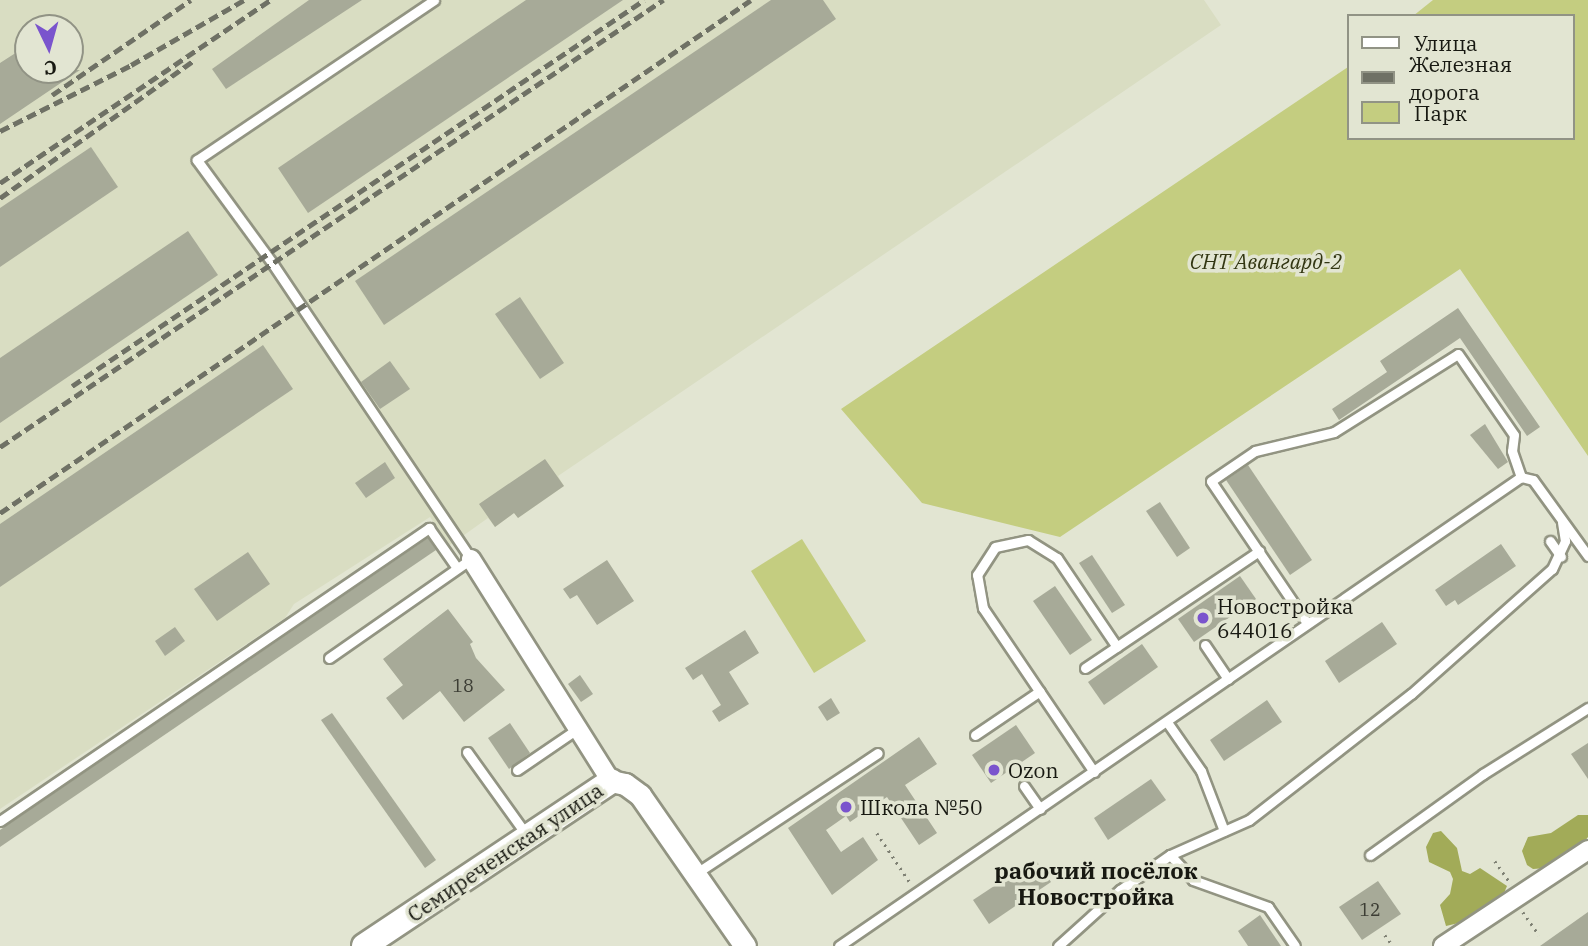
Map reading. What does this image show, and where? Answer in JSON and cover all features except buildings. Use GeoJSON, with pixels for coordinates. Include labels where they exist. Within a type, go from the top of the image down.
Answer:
{"type":"FeatureCollection","features":[{"type":"Feature","properties":{"kind":"main road","name":"Семиреченская улица"},"geometry":{"type":"LineString","coordinates":[[377,942],[527,836],[611,781]]}},
{"type":"Feature","properties":{"kind":"street"},"geometry":{"type":"LineString","coordinates":[[464,563],[611,781],[625,784],[640,795],[746,946]]}},
{"type":"Feature","properties":{"kind":"street"},"geometry":{"type":"LineString","coordinates":[[1443,946],[1588,850]]}},
{"type":"Feature","properties":{"kind":"lane"},"geometry":{"type":"LineString","coordinates":[[434,0],[197,160],[273,264],[464,563]]}},
{"type":"Feature","properties":{"kind":"lane"},"geometry":{"type":"LineString","coordinates":[[1307,623],[1211,481],[1255,451],[1334,432],[1458,354],[1514,435],[1512,451],[1521,477]]}},
{"type":"Feature","properties":{"kind":"lane"},"geometry":{"type":"LineString","coordinates":[[839,946],[1521,477],[1533,480],[1588,556]]}},
{"type":"Feature","properties":{"kind":"lane"},"geometry":{"type":"LineString","coordinates":[[1058,946],[1119,890],[1170,855],[1249,820],[1411,694],[1561,557],[1565,541],[1562,521]]}},
{"type":"Feature","properties":{"kind":"lane"},"geometry":{"type":"LineString","coordinates":[[0,821],[429,528],[464,563]]}},
{"type":"Feature","properties":{"kind":"lane"},"geometry":{"type":"LineString","coordinates":[[1094,772],[983,608],[977,575],[995,547],[1028,540],[1057,558],[1117,647]]}},
{"type":"Feature","properties":{"kind":"lane"},"geometry":{"type":"LineString","coordinates":[[1550,541],[1561,557]]}},
{"type":"Feature","properties":{"kind":"lane"},"geometry":{"type":"LineString","coordinates":[[1085,668],[1259,551]]}},
{"type":"Feature","properties":{"kind":"lane"},"geometry":{"type":"LineString","coordinates":[[329,658],[464,563]]}},
{"type":"Feature","properties":{"kind":"lane"},"geometry":{"type":"LineString","coordinates":[[1205,645],[1228,679]]}},
{"type":"Feature","properties":{"kind":"lane"},"geometry":{"type":"LineString","coordinates":[[975,734],[1040,691]]}},
{"type":"Feature","properties":{"kind":"lane"},"geometry":{"type":"LineString","coordinates":[[1370,855],[1483,775],[1588,708]]}},
{"type":"Feature","properties":{"kind":"lane"},"geometry":{"type":"LineString","coordinates":[[1167,722],[1201,771],[1224,831]]}},
{"type":"Feature","properties":{"kind":"lane"},"geometry":{"type":"LineString","coordinates":[[517,770],[577,729]]}},
{"type":"Feature","properties":{"kind":"lane"},"geometry":{"type":"LineString","coordinates":[[467,752],[527,836]]}},
{"type":"Feature","properties":{"kind":"lane"},"geometry":{"type":"LineString","coordinates":[[695,874],[878,753]]}},
{"type":"Feature","properties":{"kind":"lane"},"geometry":{"type":"LineString","coordinates":[[1024,786],[1040,808]]}},
{"type":"Feature","properties":{"kind":"lane"},"geometry":{"type":"LineString","coordinates":[[1170,855],[1193,880],[1268,906],[1294,946]]}},
{"type":"Feature","properties":{"kind":"path"},"geometry":{"type":"LineString","coordinates":[[877,833],[917,892]]}},
{"type":"Feature","properties":{"kind":"path"},"geometry":{"type":"LineString","coordinates":[[1495,861],[1539,935]]}},
{"type":"Feature","properties":{"kind":"path"},"geometry":{"type":"LineString","coordinates":[[1385,935],[1392,946]]}},
{"type":"Feature","properties":{"kind":"shaded area"},"geometry":{"type":"Polygon","coordinates":[[[0,0],[1204,0],[1221,25],[558,476],[564,486],[518,518],[514,513],[495,527],[488,518],[450,545],[430,517],[294,604],[285,618],[0,809],[0,0]]]}},
{"type":"Feature","properties":{"kind":"green space","name":"СНТ Авангард-2"},"geometry":{"type":"Polygon","coordinates":[[[1433,0],[1588,0],[1588,456],[1460,269],[1060,537],[922,503],[841,409],[1346,68],[1346,140],[1574,140],[1574,14],[1416,14],[1433,0]]]}},
{"type":"Feature","properties":{"kind":"green space"},"geometry":{"type":"Polygon","coordinates":[[[802,539],[866,641],[814,673],[751,571],[802,539]]]}},
{"type":"Feature","properties":{"kind":"green space"},"geometry":{"type":"Polygon","coordinates":[[[1578,815],[1588,815],[1588,837],[1581,846],[1547,868],[1533,869],[1527,865],[1522,851],[1528,837],[1551,833],[1578,815]]]}},
{"type":"Feature","properties":{"kind":"green space"},"geometry":{"type":"Polygon","coordinates":[[[1441,831],[1457,848],[1462,871],[1470,874],[1480,868],[1507,886],[1501,900],[1467,921],[1446,926],[1440,905],[1450,894],[1453,879],[1450,872],[1429,862],[1426,847],[1433,833],[1441,831]]]}},
{"type":"Feature","properties":{"kind":"railway"},"geometry":{"type":"LineString","coordinates":[[52,95],[191,0]]}},
{"type":"Feature","properties":{"kind":"railway"},"geometry":{"type":"LineString","coordinates":[[0,131],[131,65],[244,0]]}},
{"type":"Feature","properties":{"kind":"railway"},"geometry":{"type":"LineString","coordinates":[[0,183],[270,0]]}},
{"type":"Feature","properties":{"kind":"railway"},"geometry":{"type":"LineString","coordinates":[[72,386],[644,0]]}},
{"type":"Feature","properties":{"kind":"railway"},"geometry":{"type":"LineString","coordinates":[[0,447],[663,0]]}},
{"type":"Feature","properties":{"kind":"railway"},"geometry":{"type":"LineString","coordinates":[[0,513],[751,0]]}},
{"type":"Feature","properties":{"kind":"railway"},"geometry":{"type":"LineString","coordinates":[[0,198],[193,61]]}},
{"type":"Feature","properties":{"kind":"place","name":"Новостройка 644016"},"geometry":{"type":"Point","coordinates":[1203,618]}},
{"type":"Feature","properties":{"kind":"place","name":"Ozon"},"geometry":{"type":"Point","coordinates":[994,770]}},
{"type":"Feature","properties":{"kind":"place","name":"Школа №50"},"geometry":{"type":"Point","coordinates":[846,807]}},
{"type":"Feature","properties":{"kind":"district","name":"рабочий посёлок Новостройка"},"geometry":{"type":"Point","coordinates":[1096,883]}}]}
